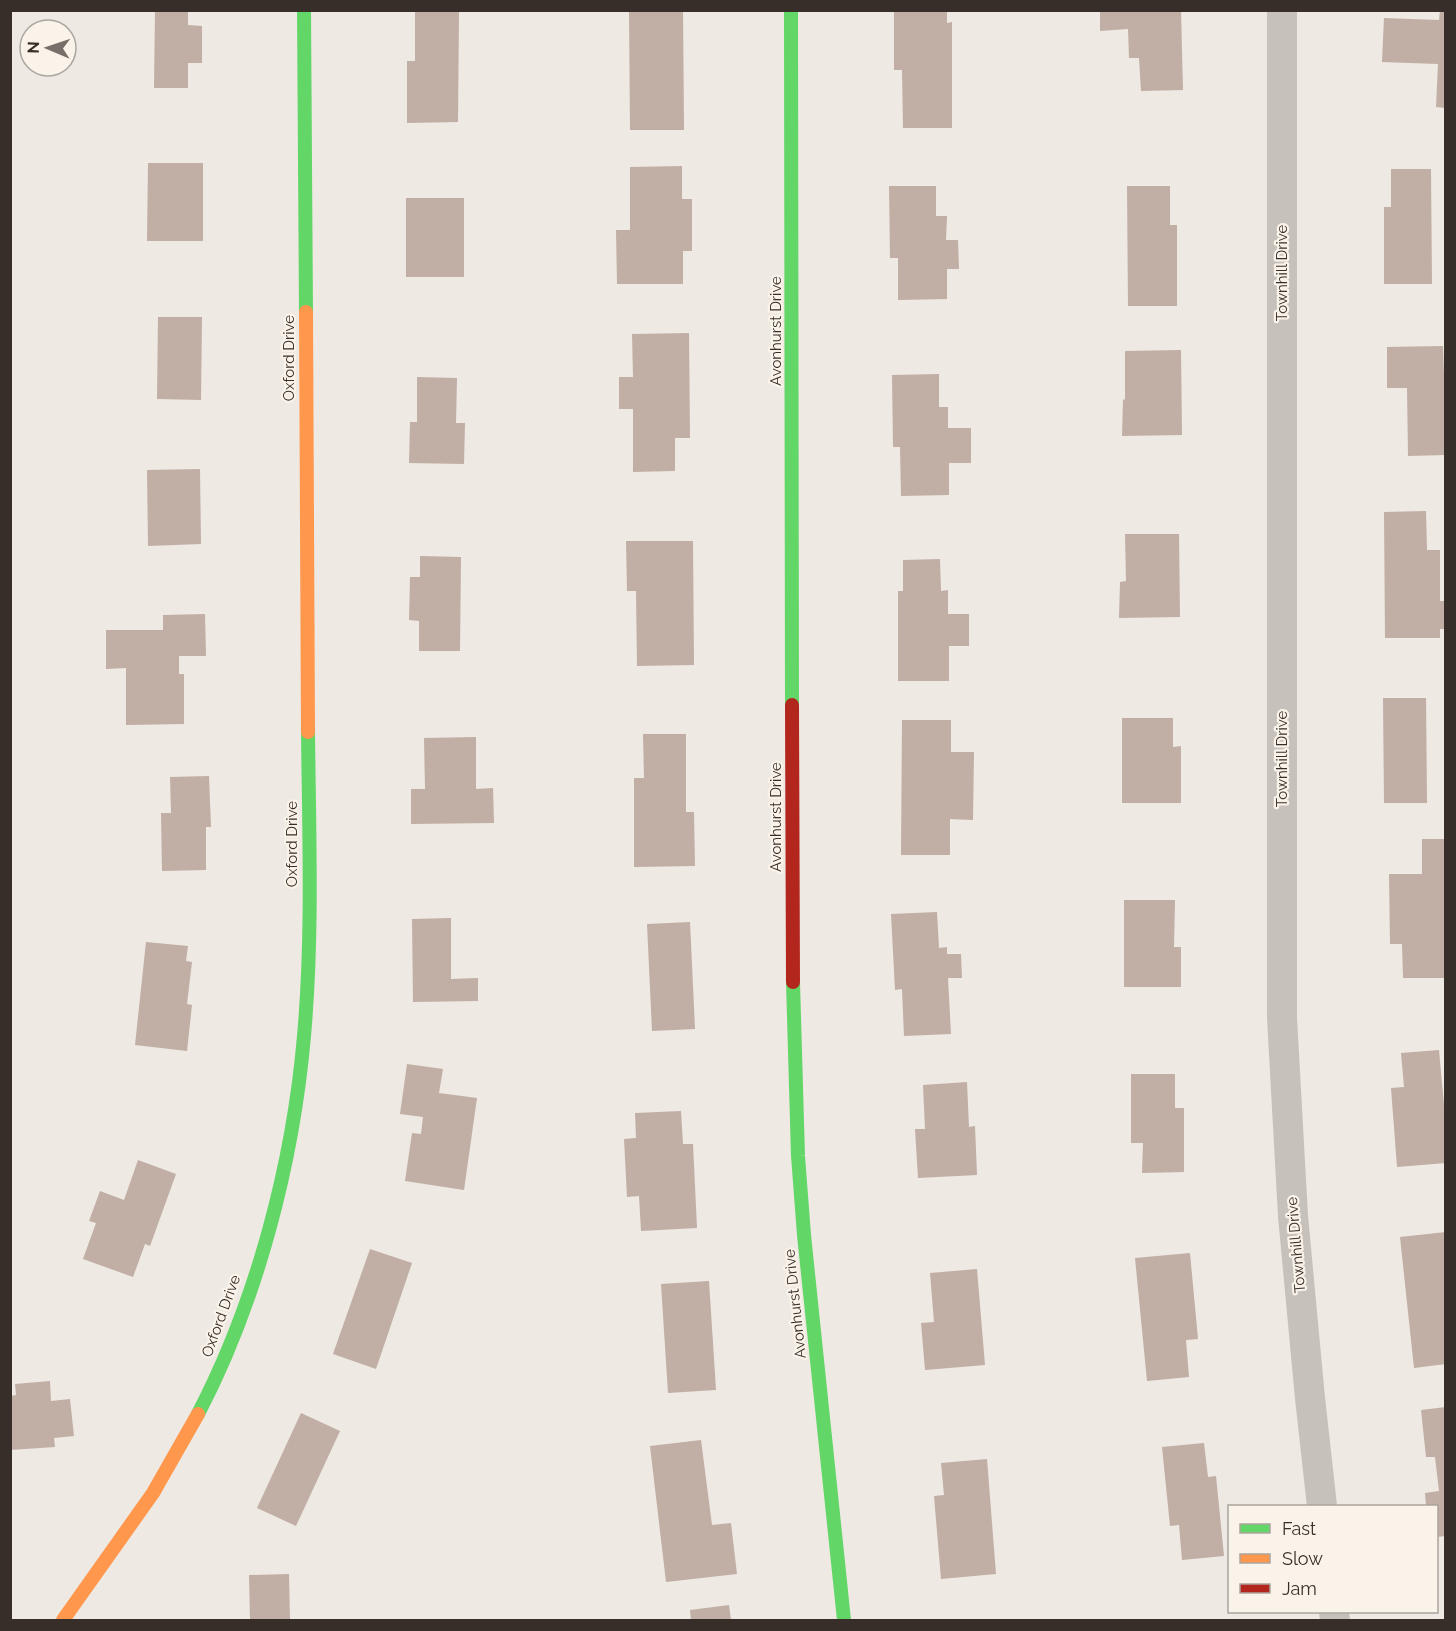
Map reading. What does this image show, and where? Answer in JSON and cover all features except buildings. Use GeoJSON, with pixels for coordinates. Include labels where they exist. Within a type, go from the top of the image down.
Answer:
{"type":"FeatureCollection","features":[{"type":"Feature","properties":{"kind":"street","name":"Oxford Drive"},"geometry":{"type":"LineString","coordinates":[[63,1620],[131,1527],[179,1449],[230,1345],[248,1295],[277,1199],[300,1074],[307,989],[309,916],[304,10]]}},
{"type":"Feature","properties":{"kind":"street","name":"Avonhurst Drive"},"geometry":{"type":"LineString","coordinates":[[791,10],[794,1074],[804,1235],[844,1620]]}},
{"type":"Feature","properties":{"kind":"street","name":"Townhill Drive"},"geometry":{"type":"LineString","coordinates":[[1281,10],[1282,1018],[1293,1216],[1322,1505]]}},
{"type":"Feature","properties":{"kind":"traffic: fast"},"geometry":{"type":"LineString","coordinates":[[304,10],[306,312]]}},
{"type":"Feature","properties":{"kind":"traffic: fast"},"geometry":{"type":"LineString","coordinates":[[791,10],[792,705]]}},
{"type":"Feature","properties":{"kind":"traffic: fast"},"geometry":{"type":"LineString","coordinates":[[198,1414],[219,1371],[255,1278],[281,1182],[299,1084],[309,960],[308,732]]}},
{"type":"Feature","properties":{"kind":"traffic: fast"},"geometry":{"type":"LineString","coordinates":[[793,982],[798,1156],[804,1235],[844,1620]]}},
{"type":"Feature","properties":{"kind":"traffic: slow"},"geometry":{"type":"LineString","coordinates":[[306,312],[308,732]]}},
{"type":"Feature","properties":{"kind":"traffic: slow"},"geometry":{"type":"LineString","coordinates":[[63,1620],[153,1493],[198,1414]]}},
{"type":"Feature","properties":{"kind":"traffic: jam"},"geometry":{"type":"LineString","coordinates":[[792,705],[793,982]]}}]}
